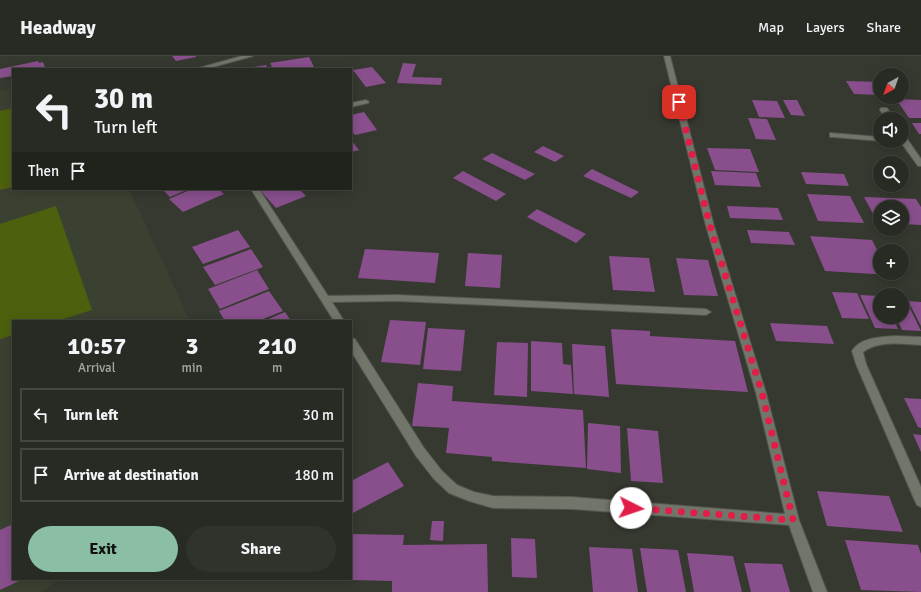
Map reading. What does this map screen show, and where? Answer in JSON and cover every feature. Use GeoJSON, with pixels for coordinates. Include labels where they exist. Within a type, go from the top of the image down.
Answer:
{"type":"FeatureCollection","features":[{"type":"Feature","properties":{"kind":"street"},"geometry":{"type":"LineString","coordinates":[[202,68],[250,56]]}},
{"type":"Feature","properties":{"kind":"street"},"geometry":{"type":"LineString","coordinates":[[667,56],[710,226],[762,393],[793,520],[820,592]]}},
{"type":"Feature","properties":{"kind":"street"},"geometry":{"type":"LineString","coordinates":[[352,105],[366,102]]}},
{"type":"Feature","properties":{"kind":"street"},"geometry":{"type":"LineString","coordinates":[[833,135],[873,138]]}},
{"type":"Feature","properties":{"kind":"street"},"geometry":{"type":"LineString","coordinates":[[909,147],[921,164]]}},
{"type":"Feature","properties":{"kind":"street"},"geometry":{"type":"LineString","coordinates":[[256,190],[337,320]]}},
{"type":"Feature","properties":{"kind":"street"},"geometry":{"type":"LineString","coordinates":[[325,298],[397,298],[706,312]]}},
{"type":"Feature","properties":{"kind":"street"},"geometry":{"type":"LineString","coordinates":[[921,342],[887,340],[864,345],[857,351],[861,364],[921,501]]}},
{"type":"Feature","properties":{"kind":"street"},"geometry":{"type":"LineString","coordinates":[[352,344],[420,452],[438,475],[453,489],[473,497],[493,502],[572,503],[793,520]]}},
{"type":"Feature","properties":{"kind":"shaded area"},"geometry":{"type":"Polygon","coordinates":[[[12,88],[12,190],[129,190],[190,320],[12,320],[12,580],[59,580],[40,592],[0,592],[0,91],[12,88]]]}},
{"type":"Feature","properties":{"kind":"green space"},"geometry":{"type":"Polygon","coordinates":[[[12,108],[12,187],[0,190],[0,111],[12,108]]]}},
{"type":"Feature","properties":{"kind":"green space"},"geometry":{"type":"Polygon","coordinates":[[[56,206],[92,310],[60,320],[12,320],[12,335],[0,339],[0,224],[56,206]]]}},
{"type":"Feature","properties":{"kind":"building"},"geometry":{"type":"Polygon","coordinates":[[[172,56],[196,56],[196,57],[176,61],[172,56]]]}},
{"type":"Feature","properties":{"kind":"building"},"geometry":{"type":"Polygon","coordinates":[[[309,57],[314,68],[272,68],[270,63],[309,57]]]}},
{"type":"Feature","properties":{"kind":"building"},"geometry":{"type":"Polygon","coordinates":[[[38,61],[39,63],[43,62],[45,67],[12,68],[12,76],[0,78],[0,69],[38,61]]]}},
{"type":"Feature","properties":{"kind":"building"},"geometry":{"type":"Polygon","coordinates":[[[403,63],[416,64],[412,77],[442,78],[441,85],[397,83],[403,63]]]}},
{"type":"Feature","properties":{"kind":"building"},"geometry":{"type":"Polygon","coordinates":[[[266,65],[268,68],[247,68],[266,65]]]}},
{"type":"Feature","properties":{"kind":"building"},"geometry":{"type":"Polygon","coordinates":[[[372,67],[386,83],[366,87],[353,70],[372,67]]]}},
{"type":"Feature","properties":{"kind":"building"},"geometry":{"type":"Polygon","coordinates":[[[846,81],[873,82],[873,95],[854,94],[846,81]]]}},
{"type":"Feature","properties":{"kind":"building"},"geometry":{"type":"Polygon","coordinates":[[[752,100],[777,101],[785,118],[759,117],[752,100]]]}},
{"type":"Feature","properties":{"kind":"building"},"geometry":{"type":"Polygon","coordinates":[[[783,100],[797,100],[805,116],[791,115],[783,100]]]}},
{"type":"Feature","properties":{"kind":"building"},"geometry":{"type":"Polygon","coordinates":[[[909,100],[921,100],[921,118],[909,118],[909,112],[905,112],[899,104],[909,104],[909,100]]]}},
{"type":"Feature","properties":{"kind":"building"},"geometry":{"type":"Polygon","coordinates":[[[364,112],[377,130],[355,135],[352,131],[352,115],[364,112]]]}},
{"type":"Feature","properties":{"kind":"building"},"geometry":{"type":"Polygon","coordinates":[[[748,118],[767,119],[776,140],[756,139],[748,118]]]}},
{"type":"Feature","properties":{"kind":"building"},"geometry":{"type":"Polygon","coordinates":[[[912,123],[921,123],[921,134],[919,134],[912,123]]]}},
{"type":"Feature","properties":{"kind":"building"},"geometry":{"type":"Polygon","coordinates":[[[352,141],[359,150],[352,152],[352,141]]]}},
{"type":"Feature","properties":{"kind":"building"},"geometry":{"type":"Polygon","coordinates":[[[543,146],[564,156],[555,162],[534,152],[543,146]]]}},
{"type":"Feature","properties":{"kind":"building"},"geometry":{"type":"Polygon","coordinates":[[[707,148],[750,149],[759,172],[715,170],[707,148]]]}},
{"type":"Feature","properties":{"kind":"building"},"geometry":{"type":"Polygon","coordinates":[[[492,153],[535,174],[525,180],[482,159],[492,153]]]}},
{"type":"Feature","properties":{"kind":"building"},"geometry":{"type":"Polygon","coordinates":[[[592,169],[639,192],[631,198],[583,176],[592,169]]]}},
{"type":"Feature","properties":{"kind":"building"},"geometry":{"type":"Polygon","coordinates":[[[463,171],[506,194],[496,201],[453,178],[463,171]]]}},
{"type":"Feature","properties":{"kind":"building"},"geometry":{"type":"Polygon","coordinates":[[[711,171],[756,173],[761,187],[715,185],[711,171]]]}},
{"type":"Feature","properties":{"kind":"building"},"geometry":{"type":"Polygon","coordinates":[[[801,172],[844,174],[849,186],[806,184],[801,172]]]}},
{"type":"Feature","properties":{"kind":"building"},"geometry":{"type":"Polygon","coordinates":[[[163,190],[187,190],[170,197],[163,190]]]}},
{"type":"Feature","properties":{"kind":"building"},"geometry":{"type":"Polygon","coordinates":[[[190,190],[219,190],[224,194],[183,212],[169,199],[190,190]]]}},
{"type":"Feature","properties":{"kind":"building"},"geometry":{"type":"Polygon","coordinates":[[[260,190],[300,190],[306,196],[276,208],[260,190]]]}},
{"type":"Feature","properties":{"kind":"building"},"geometry":{"type":"Polygon","coordinates":[[[807,194],[850,196],[864,223],[818,221],[807,194]]]}},
{"type":"Feature","properties":{"kind":"building"},"geometry":{"type":"Polygon","coordinates":[[[864,197],[916,199],[921,207],[921,225],[909,224],[909,200],[873,200],[873,214],[864,197]]]}},
{"type":"Feature","properties":{"kind":"building"},"geometry":{"type":"Polygon","coordinates":[[[727,206],[778,208],[783,220],[730,218],[727,206]]]}},
{"type":"Feature","properties":{"kind":"building"},"geometry":{"type":"Polygon","coordinates":[[[537,209],[586,234],[576,243],[527,217],[537,209]]]}},
{"type":"Feature","properties":{"kind":"building"},"geometry":{"type":"Polygon","coordinates":[[[238,230],[250,247],[203,264],[192,247],[238,230]]]}},
{"type":"Feature","properties":{"kind":"building"},"geometry":{"type":"Polygon","coordinates":[[[747,230],[789,232],[795,245],[751,243],[747,230]]]}},
{"type":"Feature","properties":{"kind":"building"},"geometry":{"type":"Polygon","coordinates":[[[810,236],[872,240],[874,244],[873,274],[825,271],[810,236]]]}},
{"type":"Feature","properties":{"kind":"building"},"geometry":{"type":"Polygon","coordinates":[[[251,249],[263,267],[215,285],[203,267],[251,249]]]}},
{"type":"Feature","properties":{"kind":"building"},"geometry":{"type":"Polygon","coordinates":[[[365,249],[439,253],[435,283],[358,278],[365,249]]]}},
{"type":"Feature","properties":{"kind":"building"},"geometry":{"type":"Polygon","coordinates":[[[468,253],[502,255],[500,288],[465,286],[468,253]]]}},
{"type":"Feature","properties":{"kind":"building"},"geometry":{"type":"Polygon","coordinates":[[[609,256],[649,258],[655,292],[613,290],[609,256]]]}},
{"type":"Feature","properties":{"kind":"building"},"geometry":{"type":"Polygon","coordinates":[[[676,258],[708,260],[718,296],[684,295],[676,258]]]}},
{"type":"Feature","properties":{"kind":"building"},"geometry":{"type":"Polygon","coordinates":[[[257,270],[269,289],[220,309],[208,289],[257,270]]]}},
{"type":"Feature","properties":{"kind":"building"},"geometry":{"type":"Polygon","coordinates":[[[269,291],[283,311],[260,320],[224,320],[219,311],[269,291]]]}},
{"type":"Feature","properties":{"kind":"building"},"geometry":{"type":"Polygon","coordinates":[[[832,292],[857,293],[869,319],[842,318],[832,292]]]}},
{"type":"Feature","properties":{"kind":"building"},"geometry":{"type":"Polygon","coordinates":[[[860,295],[873,296],[873,324],[860,295]]]}},
{"type":"Feature","properties":{"kind":"building"},"geometry":{"type":"Polygon","coordinates":[[[909,301],[921,302],[921,326],[909,303],[909,301]]]}},
{"type":"Feature","properties":{"kind":"building"},"geometry":{"type":"Polygon","coordinates":[[[909,306],[921,331],[902,330],[899,324],[909,324],[909,306]]]}},
{"type":"Feature","properties":{"kind":"building"},"geometry":{"type":"Polygon","coordinates":[[[285,312],[290,320],[266,320],[285,312]]]}},
{"type":"Feature","properties":{"kind":"building"},"geometry":{"type":"Polygon","coordinates":[[[390,320],[426,322],[420,365],[381,362],[390,320]]]}},
{"type":"Feature","properties":{"kind":"building"},"geometry":{"type":"Polygon","coordinates":[[[770,323],[827,326],[834,344],[776,341],[770,323]]]}},
{"type":"Feature","properties":{"kind":"building"},"geometry":{"type":"Polygon","coordinates":[[[873,324],[896,324],[898,329],[875,328],[873,324]]]}},
{"type":"Feature","properties":{"kind":"building"},"geometry":{"type":"Polygon","coordinates":[[[428,328],[465,330],[461,371],[423,369],[428,328]]]}},
{"type":"Feature","properties":{"kind":"building"},"geometry":{"type":"Polygon","coordinates":[[[611,329],[650,331],[650,336],[735,341],[748,392],[616,384],[611,329]]]}},
{"type":"Feature","properties":{"kind":"building"},"geometry":{"type":"Polygon","coordinates":[[[531,341],[562,343],[563,364],[571,365],[573,394],[531,391],[531,341]]]}},
{"type":"Feature","properties":{"kind":"building"},"geometry":{"type":"Polygon","coordinates":[[[497,342],[528,343],[527,397],[494,395],[497,342]]]}},
{"type":"Feature","properties":{"kind":"building"},"geometry":{"type":"Polygon","coordinates":[[[572,344],[605,346],[609,397],[574,394],[572,344]]]}},
{"type":"Feature","properties":{"kind":"building"},"geometry":{"type":"Polygon","coordinates":[[[418,383],[453,386],[452,401],[583,410],[586,468],[492,461],[492,457],[446,453],[449,428],[412,426],[418,383]]]}},
{"type":"Feature","properties":{"kind":"building"},"geometry":{"type":"Polygon","coordinates":[[[904,398],[921,399],[921,428],[918,427],[904,398]]]}},
{"type":"Feature","properties":{"kind":"building"},"geometry":{"type":"Polygon","coordinates":[[[588,423],[620,426],[621,473],[587,469],[588,423]]]}},
{"type":"Feature","properties":{"kind":"building"},"geometry":{"type":"Polygon","coordinates":[[[627,428],[658,431],[663,483],[631,481],[627,428]]]}},
{"type":"Feature","properties":{"kind":"building"},"geometry":{"type":"Polygon","coordinates":[[[913,434],[921,435],[921,452],[913,434]]]}},
{"type":"Feature","properties":{"kind":"building"},"geometry":{"type":"Polygon","coordinates":[[[388,462],[404,486],[352,513],[352,480],[388,462]]]}},
{"type":"Feature","properties":{"kind":"building"},"geometry":{"type":"Polygon","coordinates":[[[817,491],[889,496],[903,532],[827,526],[817,491]]]}},
{"type":"Feature","properties":{"kind":"building"},"geometry":{"type":"Polygon","coordinates":[[[432,521],[444,521],[443,541],[430,540],[432,521]]]}},
{"type":"Feature","properties":{"kind":"building"},"geometry":{"type":"Polygon","coordinates":[[[12,524],[12,580],[21,580],[0,590],[0,530],[12,524]]]}},
{"type":"Feature","properties":{"kind":"building"},"geometry":{"type":"Polygon","coordinates":[[[352,534],[404,535],[403,545],[487,544],[488,592],[392,592],[392,581],[351,580],[352,534]]]}},
{"type":"Feature","properties":{"kind":"building"},"geometry":{"type":"Polygon","coordinates":[[[511,538],[535,539],[537,578],[512,577],[511,538]]]}},
{"type":"Feature","properties":{"kind":"building"},"geometry":{"type":"Polygon","coordinates":[[[845,540],[918,545],[921,554],[921,592],[861,590],[845,540]]]}},
{"type":"Feature","properties":{"kind":"building"},"geometry":{"type":"Polygon","coordinates":[[[589,547],[632,549],[638,592],[593,592],[589,547]]]}},
{"type":"Feature","properties":{"kind":"building"},"geometry":{"type":"Polygon","coordinates":[[[640,548],[678,550],[686,592],[647,592],[640,548]]]}},
{"type":"Feature","properties":{"kind":"building"},"geometry":{"type":"Polygon","coordinates":[[[687,553],[733,556],[742,592],[694,592],[687,553]]]}},
{"type":"Feature","properties":{"kind":"building"},"geometry":{"type":"Polygon","coordinates":[[[744,563],[782,564],[790,592],[751,592],[744,563]]]}},
{"type":"Feature","properties":{"kind":"route"},"geometry":{"type":"LineString","coordinates":[[631,508],[793,520],[762,393],[710,226],[679,102]]}}]}
